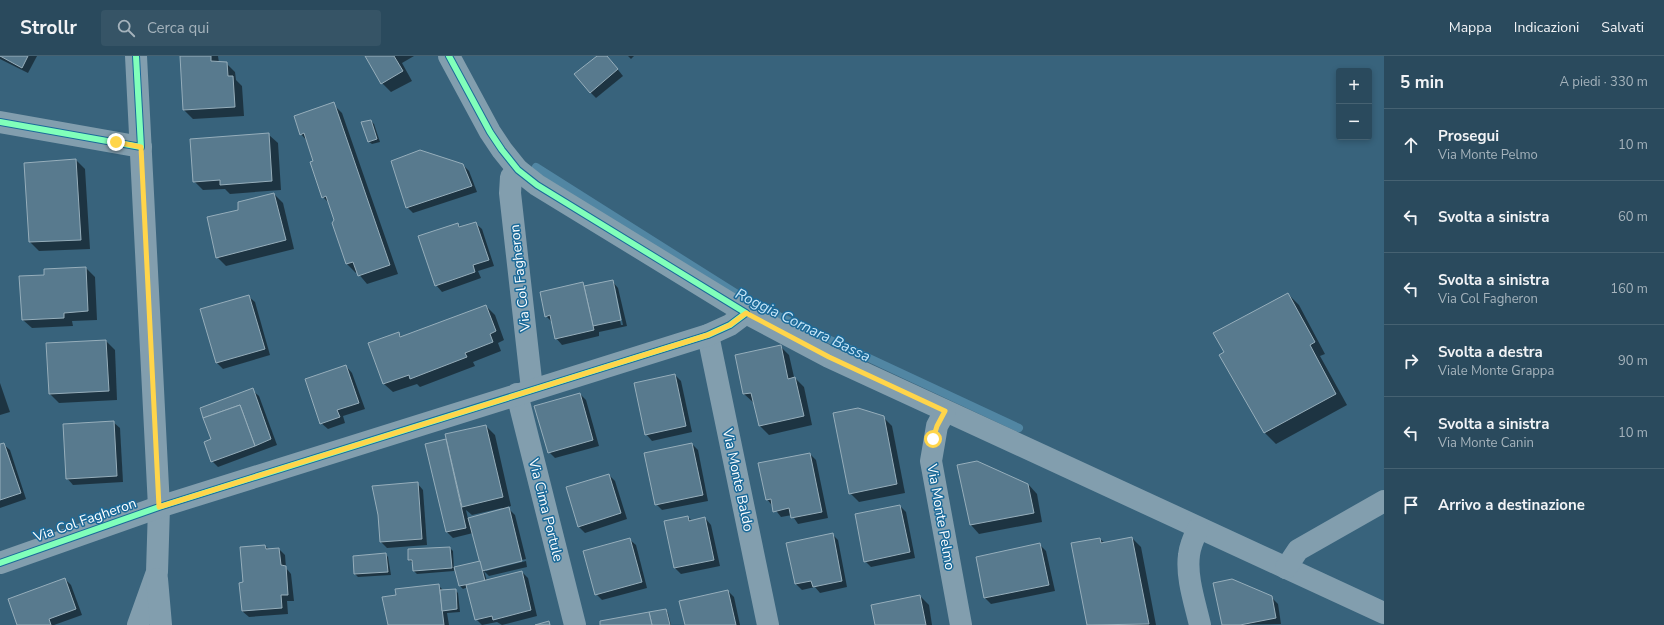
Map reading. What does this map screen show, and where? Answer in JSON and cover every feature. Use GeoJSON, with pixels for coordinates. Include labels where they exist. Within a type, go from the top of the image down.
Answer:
{"type":"FeatureCollection","features":[{"type":"Feature","properties":{"kind":"street"},"geometry":{"type":"LineString","coordinates":[[136,56],[159,507],[157,572],[161,625]]}},
{"type":"Feature","properties":{"kind":"street"},"geometry":{"type":"LineString","coordinates":[[449,56],[490,132],[518,170],[538,185],[746,313],[829,357],[1198,529],[1384,613]]}},
{"type":"Feature","properties":{"kind":"street"},"geometry":{"type":"LineString","coordinates":[[0,122],[141,147]]}},
{"type":"Feature","properties":{"kind":"street","name":"Via Col Fagheron"},"geometry":{"type":"LineString","coordinates":[[518,170],[511,177],[510,193],[525,392]]}},
{"type":"Feature","properties":{"kind":"street","name":"Via Col Fagheron"},"geometry":{"type":"LineString","coordinates":[[0,563],[159,507],[708,335],[730,325],[746,313]]}},
{"type":"Feature","properties":{"kind":"street","name":"Via Monte Baldo"},"geometry":{"type":"LineString","coordinates":[[708,335],[768,625]]}},
{"type":"Feature","properties":{"kind":"street","name":"Via Cima Portule"},"geometry":{"type":"LineString","coordinates":[[525,392],[575,625]]}},
{"type":"Feature","properties":{"kind":"street","name":"Via Monte Pelmo"},"geometry":{"type":"LineString","coordinates":[[945,411],[937,426],[931,461],[960,625]]}},
{"type":"Feature","properties":{"kind":"street"},"geometry":{"type":"LineString","coordinates":[[1286,568],[1298,550],[1384,501]]}},
{"type":"Feature","properties":{"kind":"street"},"geometry":{"type":"LineString","coordinates":[[1198,529],[1191,544],[1188,556],[1189,574],[1200,625]]}},
{"type":"Feature","properties":{"kind":"street"},"geometry":{"type":"LineString","coordinates":[[138,625],[157,572]]}},
{"type":"Feature","properties":{"kind":"building"},"geometry":{"type":"Polygon","coordinates":[[[0,56],[28,56],[22,68],[0,56]]]}},
{"type":"Feature","properties":{"kind":"building"},"geometry":{"type":"Polygon","coordinates":[[[180,56],[211,56],[211,61],[227,62],[228,76],[233,76],[235,107],[183,110],[180,56]]]}},
{"type":"Feature","properties":{"kind":"building"},"geometry":{"type":"Polygon","coordinates":[[[365,56],[394,56],[403,71],[381,84],[365,56]]]}},
{"type":"Feature","properties":{"kind":"building"},"geometry":{"type":"Polygon","coordinates":[[[597,56],[607,56],[618,69],[590,93],[574,74],[597,56]]]}},
{"type":"Feature","properties":{"kind":"building"},"geometry":{"type":"Polygon","coordinates":[[[334,102],[390,265],[358,276],[353,262],[346,264],[332,223],[334,220],[326,196],[322,198],[310,162],[313,161],[304,133],[300,135],[294,116],[334,102]]]}},
{"type":"Feature","properties":{"kind":"building"},"geometry":{"type":"Polygon","coordinates":[[[371,120],[377,139],[368,142],[361,122],[371,120]]]}},
{"type":"Feature","properties":{"kind":"building"},"geometry":{"type":"Polygon","coordinates":[[[269,133],[272,181],[220,185],[220,180],[193,182],[190,139],[269,133]]]}},
{"type":"Feature","properties":{"kind":"building"},"geometry":{"type":"Polygon","coordinates":[[[420,150],[463,164],[472,186],[406,208],[391,161],[420,150]]]}},
{"type":"Feature","properties":{"kind":"building"},"geometry":{"type":"Polygon","coordinates":[[[76,159],[81,240],[29,242],[24,163],[76,159]]]}},
{"type":"Feature","properties":{"kind":"building"},"geometry":{"type":"Polygon","coordinates":[[[274,193],[286,240],[216,258],[207,217],[238,210],[238,202],[274,193]]]}},
{"type":"Feature","properties":{"kind":"building"},"geometry":{"type":"Polygon","coordinates":[[[476,222],[489,260],[473,265],[475,272],[435,286],[418,236],[458,223],[459,227],[476,222]]]}},
{"type":"Feature","properties":{"kind":"building"},"geometry":{"type":"Polygon","coordinates":[[[86,267],[88,311],[64,313],[64,318],[22,320],[19,276],[44,275],[44,269],[86,267]]]}},
{"type":"Feature","properties":{"kind":"building"},"geometry":{"type":"Polygon","coordinates":[[[613,280],[621,320],[593,326],[584,286],[613,280]]]}},
{"type":"Feature","properties":{"kind":"building"},"geometry":{"type":"Polygon","coordinates":[[[583,282],[594,330],[555,339],[550,315],[545,317],[540,292],[583,282]]]}},
{"type":"Feature","properties":{"kind":"building"},"geometry":{"type":"Polygon","coordinates":[[[1288,293],[1315,342],[1310,345],[1336,394],[1264,433],[1219,355],[1224,352],[1213,333],[1288,293]]]}},
{"type":"Feature","properties":{"kind":"building"},"geometry":{"type":"Polygon","coordinates":[[[249,295],[265,349],[216,363],[200,309],[249,295]]]}},
{"type":"Feature","properties":{"kind":"building"},"geometry":{"type":"Polygon","coordinates":[[[486,305],[496,331],[490,334],[493,342],[465,353],[467,357],[410,379],[409,375],[383,384],[368,343],[399,332],[400,337],[486,305]]]}},
{"type":"Feature","properties":{"kind":"building"},"geometry":{"type":"Polygon","coordinates":[[[106,340],[109,391],[49,394],[46,343],[106,340]]]}},
{"type":"Feature","properties":{"kind":"building"},"geometry":{"type":"Polygon","coordinates":[[[781,345],[788,379],[795,377],[804,416],[759,426],[751,393],[743,394],[735,355],[781,345]]]}},
{"type":"Feature","properties":{"kind":"building"},"geometry":{"type":"Polygon","coordinates":[[[346,365],[359,403],[337,410],[340,417],[320,424],[305,379],[346,365]]]}},
{"type":"Feature","properties":{"kind":"building"},"geometry":{"type":"Polygon","coordinates":[[[675,374],[686,426],[645,435],[634,383],[675,374]]]}},
{"type":"Feature","properties":{"kind":"building"},"geometry":{"type":"Polygon","coordinates":[[[253,388],[271,439],[255,446],[240,405],[203,418],[200,408],[253,388]]]}},
{"type":"Feature","properties":{"kind":"building"},"geometry":{"type":"Polygon","coordinates":[[[580,393],[593,440],[548,453],[534,406],[580,393]]]}},
{"type":"Feature","properties":{"kind":"building"},"geometry":{"type":"Polygon","coordinates":[[[240,405],[255,446],[211,462],[204,442],[211,439],[203,418],[240,405]]]}},
{"type":"Feature","properties":{"kind":"building"},"geometry":{"type":"Polygon","coordinates":[[[858,408],[884,416],[897,484],[849,494],[833,413],[858,408]]]}},
{"type":"Feature","properties":{"kind":"building"},"geometry":{"type":"Polygon","coordinates":[[[114,421],[117,476],[66,479],[63,424],[114,421]]]}},
{"type":"Feature","properties":{"kind":"building"},"geometry":{"type":"Polygon","coordinates":[[[486,425],[503,497],[462,507],[445,434],[486,425]]]}},
{"type":"Feature","properties":{"kind":"building"},"geometry":{"type":"Polygon","coordinates":[[[446,439],[466,528],[446,532],[425,444],[446,439]]]}},
{"type":"Feature","properties":{"kind":"building"},"geometry":{"type":"Polygon","coordinates":[[[4,443],[21,493],[0,500],[0,444],[4,443]]]}},
{"type":"Feature","properties":{"kind":"building"},"geometry":{"type":"Polygon","coordinates":[[[692,443],[703,495],[655,505],[644,453],[692,443]]]}},
{"type":"Feature","properties":{"kind":"building"},"geometry":{"type":"Polygon","coordinates":[[[810,453],[822,512],[791,518],[789,508],[773,512],[771,499],[766,500],[758,463],[810,453]]]}},
{"type":"Feature","properties":{"kind":"building"},"geometry":{"type":"Polygon","coordinates":[[[977,461],[1028,484],[1034,513],[970,525],[957,465],[977,461]]]}},
{"type":"Feature","properties":{"kind":"building"},"geometry":{"type":"Polygon","coordinates":[[[609,474],[621,513],[578,527],[566,487],[609,474]]]}},
{"type":"Feature","properties":{"kind":"building"},"geometry":{"type":"Polygon","coordinates":[[[418,482],[422,539],[380,542],[378,515],[372,486],[418,482]]]}},
{"type":"Feature","properties":{"kind":"building"},"geometry":{"type":"Polygon","coordinates":[[[900,505],[910,552],[864,562],[855,514],[900,505]]]}},
{"type":"Feature","properties":{"kind":"building"},"geometry":{"type":"Polygon","coordinates":[[[509,507],[522,561],[482,571],[468,518],[509,507]]]}},
{"type":"Feature","properties":{"kind":"building"},"geometry":{"type":"Polygon","coordinates":[[[688,516],[689,521],[705,517],[714,560],[674,568],[664,521],[688,516]]]}},
{"type":"Feature","properties":{"kind":"building"},"geometry":{"type":"Polygon","coordinates":[[[833,533],[842,581],[813,587],[811,581],[795,584],[786,543],[833,533]]]}},
{"type":"Feature","properties":{"kind":"building"},"geometry":{"type":"Polygon","coordinates":[[[1132,537],[1149,624],[1087,625],[1071,543],[1100,538],[1101,543],[1132,537]]]}},
{"type":"Feature","properties":{"kind":"building"},"geometry":{"type":"Polygon","coordinates":[[[630,538],[642,582],[595,595],[583,551],[630,538]]]}},
{"type":"Feature","properties":{"kind":"building"},"geometry":{"type":"Polygon","coordinates":[[[1040,543],[1049,585],[984,598],[976,557],[1040,543]]]}},
{"type":"Feature","properties":{"kind":"building"},"geometry":{"type":"Polygon","coordinates":[[[265,545],[266,549],[279,548],[281,565],[286,566],[288,595],[281,595],[282,608],[242,611],[239,583],[243,582],[240,547],[265,545]]]}},
{"type":"Feature","properties":{"kind":"building"},"geometry":{"type":"Polygon","coordinates":[[[450,547],[452,568],[413,571],[412,560],[408,560],[408,549],[450,547]]]}},
{"type":"Feature","properties":{"kind":"building"},"geometry":{"type":"Polygon","coordinates":[[[386,553],[388,572],[354,574],[353,556],[386,553]]]}},
{"type":"Feature","properties":{"kind":"building"},"geometry":{"type":"Polygon","coordinates":[[[480,561],[485,581],[459,586],[454,567],[480,561]]]}},
{"type":"Feature","properties":{"kind":"building"},"geometry":{"type":"Polygon","coordinates":[[[522,571],[531,610],[493,620],[492,616],[475,620],[466,585],[522,571]]]}},
{"type":"Feature","properties":{"kind":"building"},"geometry":{"type":"Polygon","coordinates":[[[65,578],[76,609],[49,619],[51,625],[17,625],[8,599],[65,578]]]}},
{"type":"Feature","properties":{"kind":"building"},"geometry":{"type":"Polygon","coordinates":[[[1232,579],[1272,596],[1276,618],[1240,625],[1222,625],[1213,583],[1232,579]]]}},
{"type":"Feature","properties":{"kind":"building"},"geometry":{"type":"Polygon","coordinates":[[[439,584],[444,625],[388,625],[382,597],[396,595],[395,589],[439,584]]]}},
{"type":"Feature","properties":{"kind":"building"},"geometry":{"type":"Polygon","coordinates":[[[456,589],[457,609],[442,611],[440,590],[456,589]]]}},
{"type":"Feature","properties":{"kind":"building"},"geometry":{"type":"Polygon","coordinates":[[[728,590],[736,625],[685,625],[679,601],[728,590]]]}},
{"type":"Feature","properties":{"kind":"building"},"geometry":{"type":"Polygon","coordinates":[[[920,595],[926,625],[875,625],[871,605],[920,595]]]}},
{"type":"Feature","properties":{"kind":"building"},"geometry":{"type":"Polygon","coordinates":[[[666,609],[670,625],[652,625],[649,612],[666,609]]]}},
{"type":"Feature","properties":{"kind":"building"},"geometry":{"type":"Polygon","coordinates":[[[649,612],[652,625],[600,625],[600,621],[649,612]]]}},
{"type":"Feature","properties":{"kind":"building"},"geometry":{"type":"Polygon","coordinates":[[[549,621],[550,625],[535,625],[549,621]]]}},
{"type":"Feature","properties":{"kind":"waterway","name":"Roggia Cornara Bassa"},"geometry":{"type":"LineString","coordinates":[[536,167],[753,304],[1019,428]]}},
{"type":"Feature","properties":{"kind":"cycle path"},"geometry":{"type":"LineString","coordinates":[[0,122],[141,147],[136,56]]}},
{"type":"Feature","properties":{"kind":"cycle path"},"geometry":{"type":"LineString","coordinates":[[0,563],[159,507],[708,335],[730,325],[746,313],[537,185],[518,170],[490,132],[449,56]]}},
{"type":"Feature","properties":{"kind":"route"},"geometry":{"type":"LineString","coordinates":[[116,142],[141,147],[159,507],[708,335],[730,325],[746,313],[829,357],[945,411],[937,426],[933,439]]}}]}
